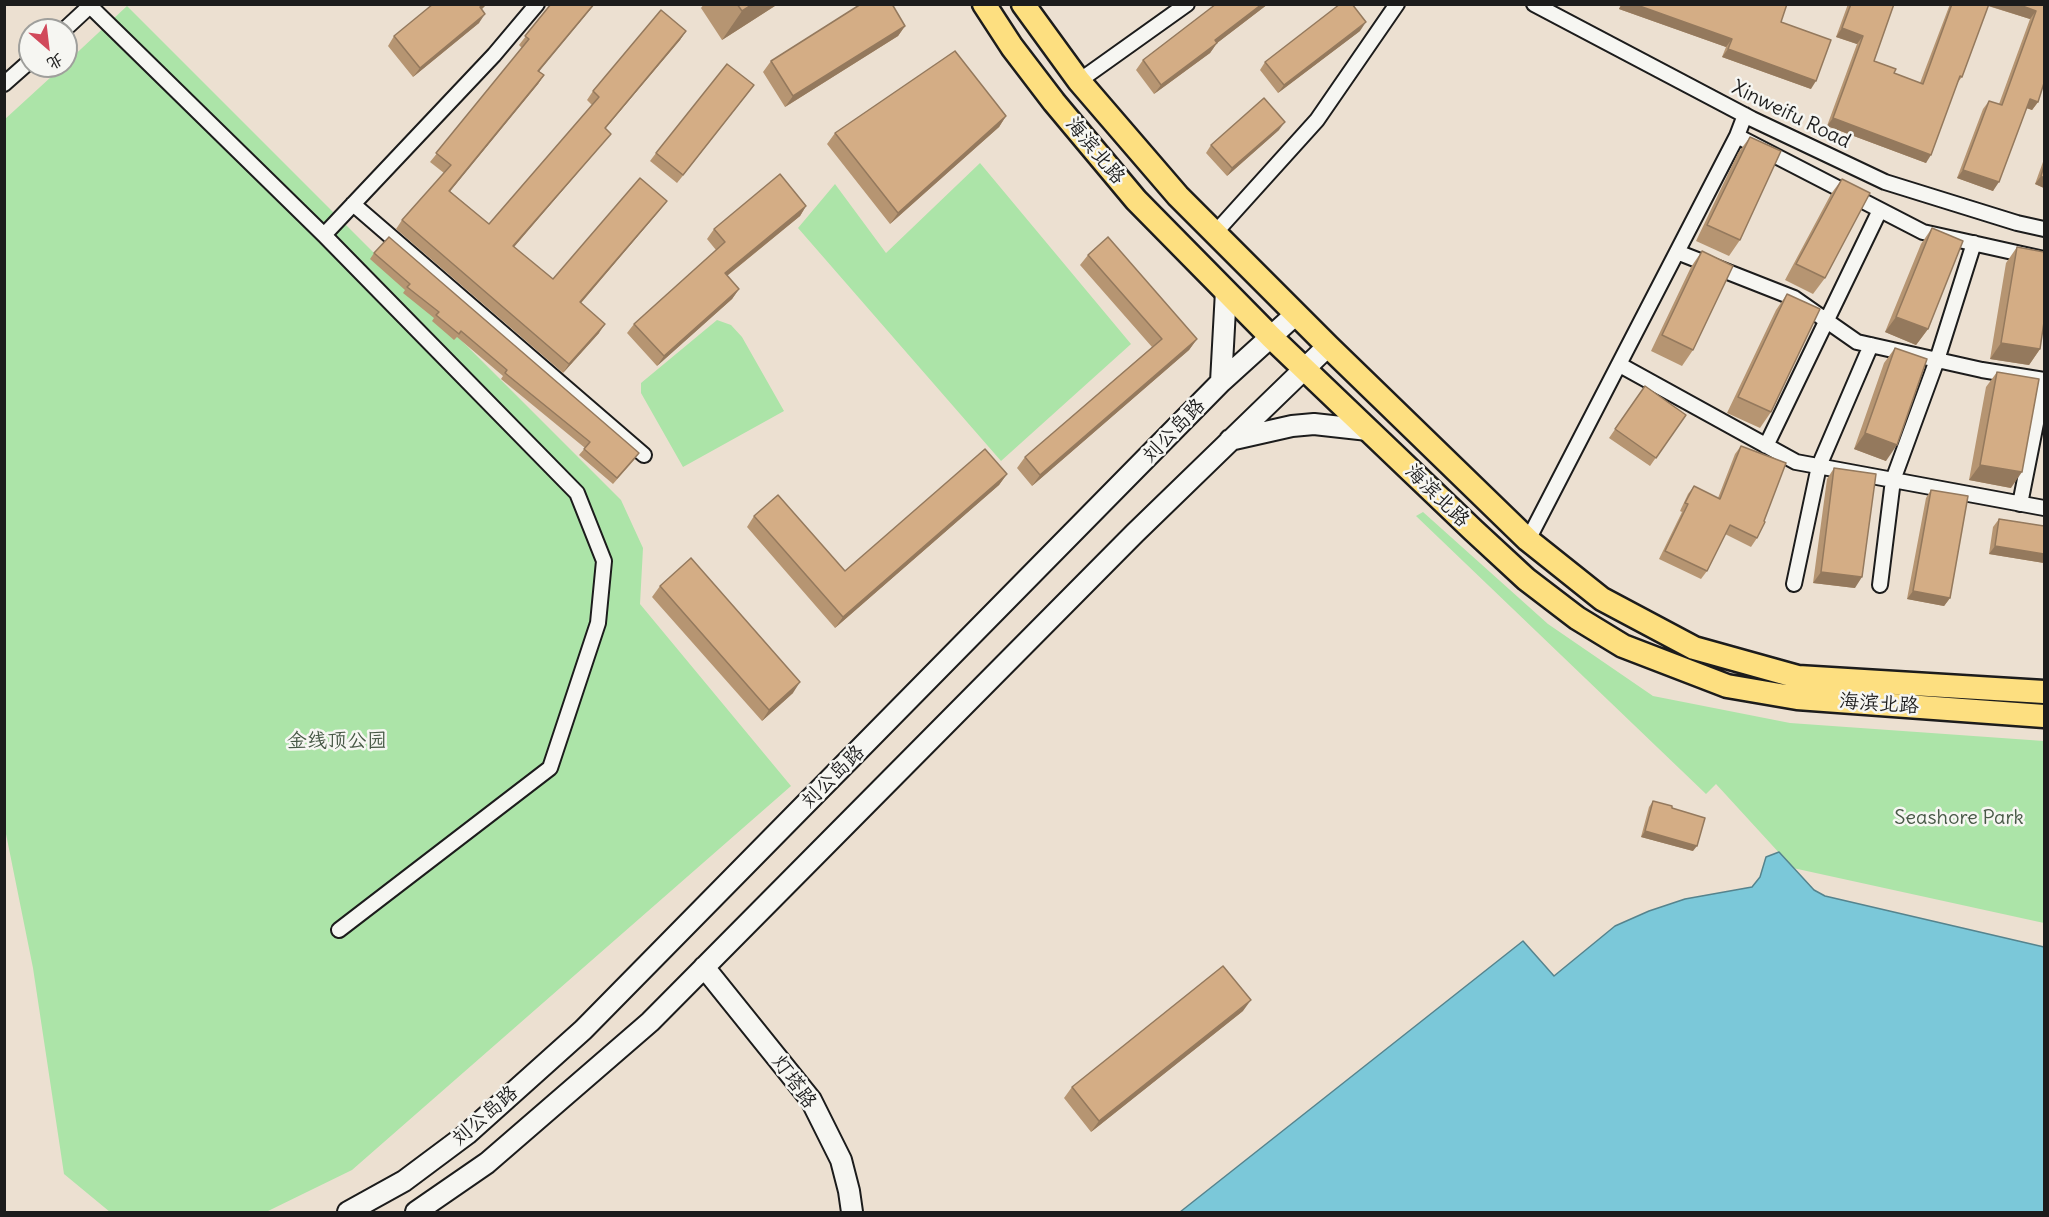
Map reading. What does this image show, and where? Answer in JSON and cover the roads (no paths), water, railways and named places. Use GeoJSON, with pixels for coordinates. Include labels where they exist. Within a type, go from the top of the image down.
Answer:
{"type":"FeatureCollection","features":[{"type":"Feature","properties":{"kind":"main road","name":"海滨北路"},"geometry":{"type":"LineString","coordinates":[[984,4],[1012,47],[1111,173],[1271,337],[1368,430],[1526,579],[1577,618],[1623,646],[1727,686],[1797,698],[2044,716]]}},
{"type":"Feature","properties":{"kind":"main road","name":"海滨北路"},"geometry":{"type":"LineString","coordinates":[[1023,4],[1079,81],[1178,196],[1328,346],[1528,540],[1602,599],[1694,648],[1798,677],[2044,692]]}},
{"type":"Feature","properties":{"kind":"main road"},"geometry":{"type":"LineString","coordinates":[[1221,382],[1226,291]]}},
{"type":"Feature","properties":{"kind":"main road","name":"刘公岛路"},"geometry":{"type":"LineString","coordinates":[[348,1212],[404,1181],[467,1134],[584,1030],[1221,382],[1296,314]]}},
{"type":"Feature","properties":{"kind":"main road","name":"刘公岛路"},"geometry":{"type":"LineString","coordinates":[[416,1212],[488,1163],[650,1022],[1230,440],[1328,346]]}},
{"type":"Feature","properties":{"kind":"main road"},"geometry":{"type":"LineString","coordinates":[[1230,440],[1292,426],[1314,424],[1368,430]]}},
{"type":"Feature","properties":{"kind":"main road","name":"灯塔路"},"geometry":{"type":"LineString","coordinates":[[704,968],[811,1100],[841,1160],[852,1212]]}},
{"type":"Feature","properties":{"kind":"street"},"geometry":{"type":"LineString","coordinates":[[324,235],[494,56],[537,4]]}},
{"type":"Feature","properties":{"kind":"street"},"geometry":{"type":"LineString","coordinates":[[1079,81],[1187,4]]}},
{"type":"Feature","properties":{"kind":"street"},"geometry":{"type":"LineString","coordinates":[[1215,233],[1317,120],[1397,4]]}},
{"type":"Feature","properties":{"kind":"street","name":"Xinweifu Road"},"geometry":{"type":"LineString","coordinates":[[1534,4],[1745,115],[1885,182],[2017,223],[2044,229]]}},
{"type":"Feature","properties":{"kind":"street"},"geometry":{"type":"LineString","coordinates":[[77,18],[91,5],[324,235],[577,494],[604,561],[598,624],[550,768],[339,930]]}},
{"type":"Feature","properties":{"kind":"street"},"geometry":{"type":"LineString","coordinates":[[4,84],[18,72]]}},
{"type":"Feature","properties":{"kind":"street"},"geometry":{"type":"LineString","coordinates":[[1528,540],[1737,136],[1745,115]]}},
{"type":"Feature","properties":{"kind":"street"},"geometry":{"type":"LineString","coordinates":[[1737,136],[1923,232],[2044,259]]}},
{"type":"Feature","properties":{"kind":"street"},"geometry":{"type":"LineString","coordinates":[[353,204],[644,455]]}},
{"type":"Feature","properties":{"kind":"street"},"geometry":{"type":"LineString","coordinates":[[1766,446],[1880,210]]}},
{"type":"Feature","properties":{"kind":"street"},"geometry":{"type":"LineString","coordinates":[[1880,585],[1893,480],[1937,360],[1974,243]]}},
{"type":"Feature","properties":{"kind":"street"},"geometry":{"type":"LineString","coordinates":[[1677,252],[1794,298],[1857,342],[2044,382],[2020,504]]}},
{"type":"Feature","properties":{"kind":"street"},"geometry":{"type":"LineString","coordinates":[[1794,584],[1819,466],[1870,345]]}},
{"type":"Feature","properties":{"kind":"street"},"geometry":{"type":"LineString","coordinates":[[1620,365],[1796,462],[2044,508]]}},
{"type":"Feature","properties":{"kind":"water"},"geometry":{"type":"Polygon","coordinates":[[[1779,852],[1814,890],[1825,896],[2044,947],[2044,1212],[1180,1212],[1523,941],[1554,976],[1615,926],[1685,899],[1752,887],[1760,877],[1766,857],[1779,852]]]}},
{"type":"Feature","properties":{"kind":"park label","name":"金线顶公园"},"geometry":{"type":"Point","coordinates":[337,741]}},
{"type":"Feature","properties":{"kind":"park label","name":"Seashore Park"},"geometry":{"type":"Point","coordinates":[1959,818]}}]}
